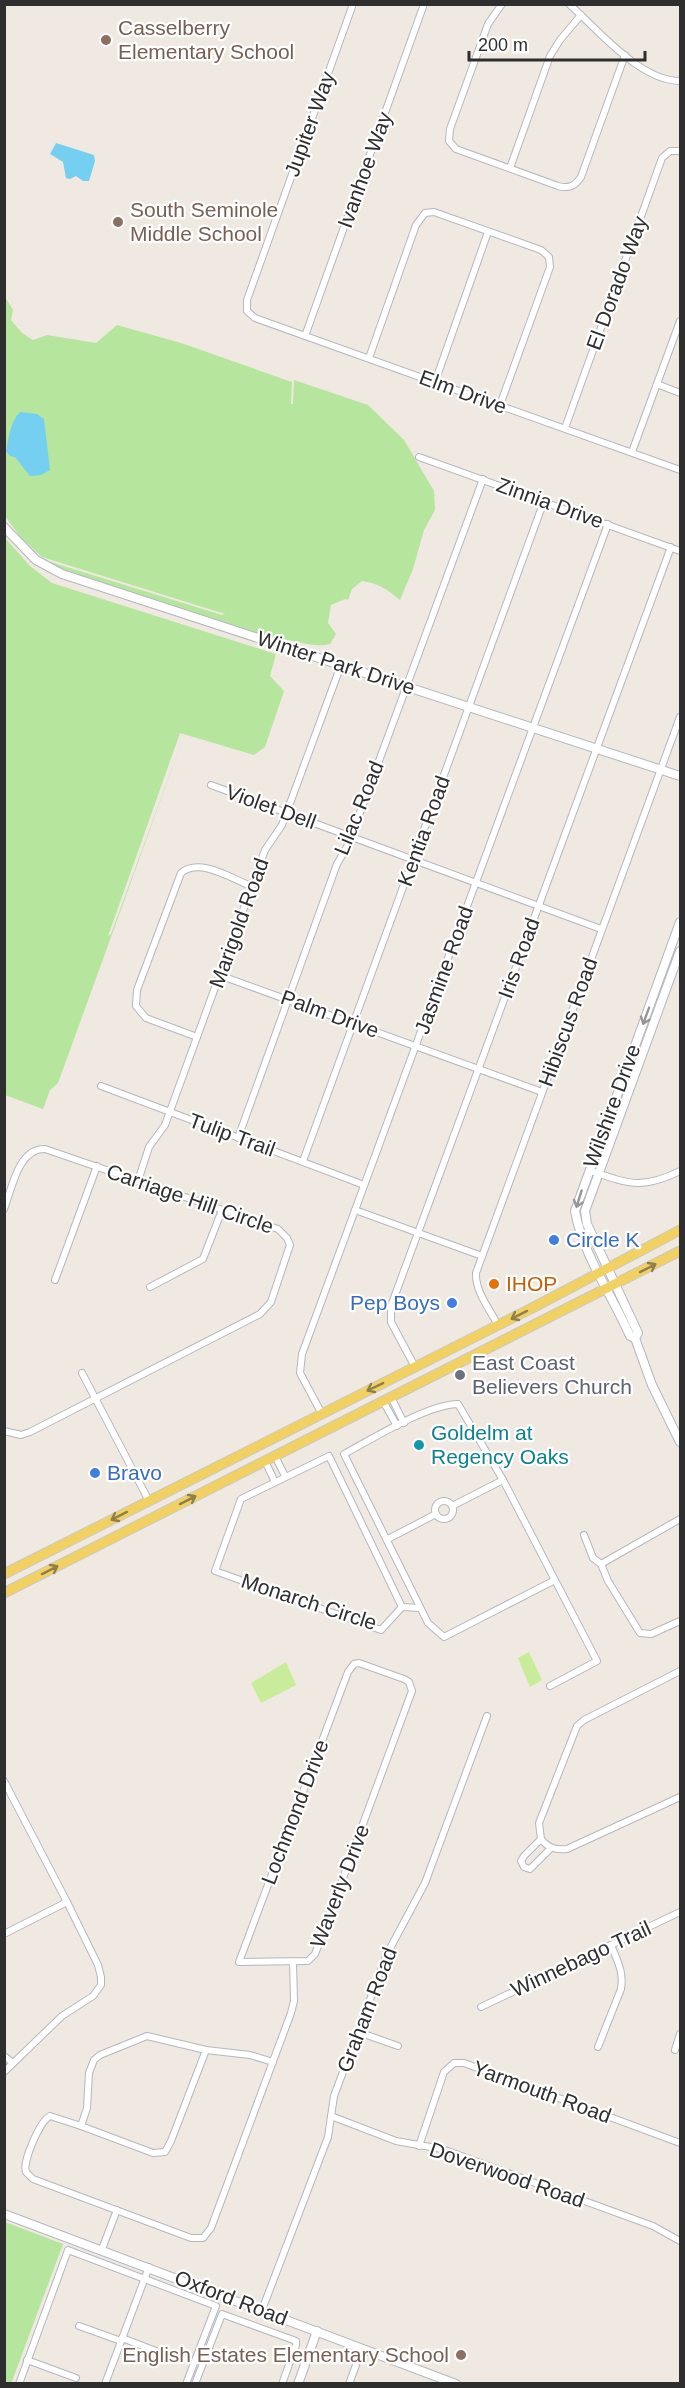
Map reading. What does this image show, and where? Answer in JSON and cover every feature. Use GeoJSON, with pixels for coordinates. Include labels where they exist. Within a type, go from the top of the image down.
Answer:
{"type":"FeatureCollection","features":[{"type":"Feature","properties":{"kind":"main road"},"geometry":{"type":"LineString","coordinates":[[4,1574],[446,1352],[681,1230]]}},
{"type":"Feature","properties":{"kind":"main road"},"geometry":{"type":"LineString","coordinates":[[4,1593],[681,1251]]}},
{"type":"Feature","properties":{"kind":"main road"},"geometry":{"type":"LineString","coordinates":[[426,1380],[428,1367],[446,1352]]}},
{"type":"Feature","properties":{"kind":"main road"},"geometry":{"type":"LineString","coordinates":[[387,1399],[407,1382],[415,1367]]}},
{"type":"Feature","properties":{"kind":"main road"},"geometry":{"type":"LineString","coordinates":[[164,1512],[164,1500],[171,1490]]}},
{"type":"Feature","properties":{"kind":"main road"},"geometry":{"type":"LineString","coordinates":[[136,1527],[149,1501]]}},
{"type":"Feature","properties":{"kind":"street","name":"Jupiter Way"},"geometry":{"type":"LineString","coordinates":[[247,311],[247,300],[353,4]]}},
{"type":"Feature","properties":{"kind":"street","name":"Ivanhoe Way"},"geometry":{"type":"LineString","coordinates":[[305,336],[424,4]]}},
{"type":"Feature","properties":{"kind":"street"},"geometry":{"type":"LineString","coordinates":[[502,4],[488,24],[450,129],[449,141],[456,149],[558,186],[570,187],[581,177],[625,55]]}},
{"type":"Feature","properties":{"kind":"street"},"geometry":{"type":"LineString","coordinates":[[569,4],[625,55],[649,73],[668,80],[681,81]]}},
{"type":"Feature","properties":{"kind":"street"},"geometry":{"type":"LineString","coordinates":[[510,168],[550,56],[581,15]]}},
{"type":"Feature","properties":{"kind":"street","name":"El Dorado Way"},"geometry":{"type":"LineString","coordinates":[[565,428],[662,158],[666,153],[681,151]]}},
{"type":"Feature","properties":{"kind":"street"},"geometry":{"type":"LineString","coordinates":[[369,358],[416,225],[425,213],[434,212],[542,250],[549,257],[550,267],[500,405]]}},
{"type":"Feature","properties":{"kind":"street"},"geometry":{"type":"LineString","coordinates":[[435,382],[488,232]]}},
{"type":"Feature","properties":{"kind":"street","name":"Elm Drive"},"geometry":{"type":"LineString","coordinates":[[247,311],[255,318],[681,470]]}},
{"type":"Feature","properties":{"kind":"street"},"geometry":{"type":"LineString","coordinates":[[632,452],[681,321]]}},
{"type":"Feature","properties":{"kind":"street"},"geometry":{"type":"LineString","coordinates":[[657,384],[681,393]]}},
{"type":"Feature","properties":{"kind":"street","name":"Zinnia Drive"},"geometry":{"type":"LineString","coordinates":[[419,457],[681,551]]}},
{"type":"Feature","properties":{"kind":"street","name":"Lilac Road"},"geometry":{"type":"LineString","coordinates":[[238,1138],[337,864],[351,836],[483,479]]}},
{"type":"Feature","properties":{"kind":"street","name":"Kentia Road"},"geometry":{"type":"LineString","coordinates":[[303,1161],[544,501]]}},
{"type":"Feature","properties":{"kind":"street","name":"Jasmine Road"},"geometry":{"type":"LineString","coordinates":[[322,1414],[300,1373],[300,1364],[608,524]]}},
{"type":"Feature","properties":{"kind":"street","name":"Winter Park Drive"},"geometry":{"type":"LineString","coordinates":[[4,528],[36,560],[62,574],[681,776]]}},
{"type":"Feature","properties":{"kind":"street","name":"Iris Road"},"geometry":{"type":"LineString","coordinates":[[415,1367],[390,1315],[390,1306],[671,547]]}},
{"type":"Feature","properties":{"kind":"street","name":"Marigold Road"},"geometry":{"type":"LineString","coordinates":[[138,1181],[149,1147],[165,1125],[251,886],[265,850],[279,831],[341,665]]}},
{"type":"Feature","properties":{"kind":"street","name":"Hibiscus Road"},"geometry":{"type":"LineString","coordinates":[[498,1325],[475,1281],[482,1256],[681,717]]}},
{"type":"Feature","properties":{"kind":"street","name":"Violet Dell"},"geometry":{"type":"LineString","coordinates":[[211,785],[602,929]]}},
{"type":"Feature","properties":{"kind":"street"},"geometry":{"type":"LineString","coordinates":[[196,1037],[146,1018],[136,1006],[137,990],[181,873],[186,869],[201,867],[251,886]]}},
{"type":"Feature","properties":{"kind":"street","name":"Wilshire Drive"},"geometry":{"type":"LineString","coordinates":[[681,922],[575,1211],[611,1286],[638,1333],[634,1338],[652,1385],[681,1442]]}},
{"type":"Feature","properties":{"kind":"street","name":"Wilshire Drive"},"geometry":{"type":"LineString","coordinates":[[582,1225],[598,1173],[681,951]]}},
{"type":"Feature","properties":{"kind":"street","name":"Palm Drive"},"geometry":{"type":"LineString","coordinates":[[219,975],[542,1092]]}},
{"type":"Feature","properties":{"kind":"street"},"geometry":{"type":"LineString","coordinates":[[656,989],[665,992]]}},
{"type":"Feature","properties":{"kind":"street","name":"Tulip Trail"},"geometry":{"type":"LineString","coordinates":[[100,1086],[364,1185]]}},
{"type":"Feature","properties":{"kind":"street","name":"Carriage Hill Circle"},"geometry":{"type":"LineString","coordinates":[[4,1209],[23,1161],[32,1151],[45,1149],[278,1229],[287,1238],[289,1252],[267,1309],[30,1432],[21,1435],[4,1431]]}},
{"type":"Feature","properties":{"kind":"street"},"geometry":{"type":"LineString","coordinates":[[55,1280],[97,1166]]}},
{"type":"Feature","properties":{"kind":"street"},"geometry":{"type":"LineString","coordinates":[[589,1170],[632,1184],[662,1180],[681,1171]]}},
{"type":"Feature","properties":{"kind":"street"},"geometry":{"type":"LineString","coordinates":[[150,1287],[203,1259],[222,1209]]}},
{"type":"Feature","properties":{"kind":"street"},"geometry":{"type":"LineString","coordinates":[[355,1210],[482,1256]]}},
{"type":"Feature","properties":{"kind":"street"},"geometry":{"type":"LineString","coordinates":[[82,1373],[149,1501]]}},
{"type":"Feature","properties":{"kind":"street"},"geometry":{"type":"LineString","coordinates":[[387,1399],[404,1423]]}},
{"type":"Feature","properties":{"kind":"street"},"geometry":{"type":"LineString","coordinates":[[387,1399],[397,1426]]}},
{"type":"Feature","properties":{"kind":"street"},"geometry":{"type":"LineString","coordinates":[[329,1456],[344,1454],[397,1426],[446,1405],[458,1404],[503,1480],[597,1660],[550,1686]]}},
{"type":"Feature","properties":{"kind":"street"},"geometry":{"type":"LineString","coordinates":[[344,1454],[428,1623],[444,1638],[555,1580]]}},
{"type":"Feature","properties":{"kind":"street"},"geometry":{"type":"LineString","coordinates":[[274,1456],[285,1476]]}},
{"type":"Feature","properties":{"kind":"street","name":"Monarch Circle"},"geometry":{"type":"LineString","coordinates":[[329,1456],[402,1606],[381,1630],[215,1570],[241,1499],[329,1456]]}},
{"type":"Feature","properties":{"kind":"street"},"geometry":{"type":"LineString","coordinates":[[265,1461],[275,1482]]}},
{"type":"Feature","properties":{"kind":"street"},"geometry":{"type":"LineString","coordinates":[[452,1506],[503,1480]]}},
{"type":"Feature","properties":{"kind":"street"},"geometry":{"type":"LineString","coordinates":[[436,1514],[436,1507],[440,1502],[447,1502],[452,1506]]}},
{"type":"Feature","properties":{"kind":"street"},"geometry":{"type":"LineString","coordinates":[[436,1514],[441,1518],[448,1518],[452,1513],[452,1506]]}},
{"type":"Feature","properties":{"kind":"street"},"geometry":{"type":"LineString","coordinates":[[388,1539],[436,1514]]}},
{"type":"Feature","properties":{"kind":"street"},"geometry":{"type":"LineString","coordinates":[[601,1564],[681,1519]]}},
{"type":"Feature","properties":{"kind":"street"},"geometry":{"type":"LineString","coordinates":[[584,1535],[593,1558],[601,1564],[608,1581],[640,1634],[651,1634],[681,1621]]}},
{"type":"Feature","properties":{"kind":"street"},"geometry":{"type":"LineString","coordinates":[[402,1606],[420,1608]]}},
{"type":"Feature","properties":{"kind":"street","name":"Lochmond Drive"},"geometry":{"type":"LineString","coordinates":[[293,1962],[239,1962],[348,1672],[354,1664],[363,1664],[404,1678],[412,1686]]}},
{"type":"Feature","properties":{"kind":"street"},"geometry":{"type":"LineString","coordinates":[[681,1671],[584,1720],[578,1726],[539,1823],[541,1839],[551,1848],[567,1849],[681,1797]]}},
{"type":"Feature","properties":{"kind":"street","name":"Waverly Drive"},"geometry":{"type":"LineString","coordinates":[[117,2210],[191,2238],[203,2238],[211,2228],[294,2001],[293,1962],[308,1961],[315,1954],[411,1697],[412,1686]]}},
{"type":"Feature","properties":{"kind":"street","name":"Graham Road"},"geometry":{"type":"LineString","coordinates":[[262,2310],[328,2138],[334,2096],[387,1954],[425,1883],[487,1716]]}},
{"type":"Feature","properties":{"kind":"street"},"geometry":{"type":"LineString","coordinates":[[4,1781],[98,1965],[101,1985],[93,1996],[71,2008],[4,2072]]}},
{"type":"Feature","properties":{"kind":"street"},"geometry":{"type":"LineString","coordinates":[[541,1839],[522,1859],[524,1867],[530,1869],[535,1866],[551,1848]]}},
{"type":"Feature","properties":{"kind":"street"},"geometry":{"type":"LineString","coordinates":[[4,1934],[67,1902]]}},
{"type":"Feature","properties":{"kind":"street","name":"Winnebago Trail"},"geometry":{"type":"LineString","coordinates":[[481,2007],[681,1912]]}},
{"type":"Feature","properties":{"kind":"street"},"geometry":{"type":"LineString","coordinates":[[598,2047],[621,1989],[621,1970],[611,1945]]}},
{"type":"Feature","properties":{"kind":"street"},"geometry":{"type":"LineString","coordinates":[[358,2032],[398,2046]]}},
{"type":"Feature","properties":{"kind":"street"},"geometry":{"type":"LineString","coordinates":[[675,2050],[681,2034]]}},
{"type":"Feature","properties":{"kind":"street"},"geometry":{"type":"LineString","coordinates":[[81,2126],[89,2099],[90,2066],[100,2055],[147,2036],[206,2050],[250,2055],[273,2062]]}},
{"type":"Feature","properties":{"kind":"street"},"geometry":{"type":"LineString","coordinates":[[102,2249],[117,2210],[33,2179],[26,2172],[26,2163],[45,2119],[56,2117],[153,2153],[165,2152],[171,2142],[206,2050]]}},
{"type":"Feature","properties":{"kind":"street"},"geometry":{"type":"LineString","coordinates":[[4,2056],[13,2063]]}},
{"type":"Feature","properties":{"kind":"street","name":"Yarmouth Road"},"geometry":{"type":"LineString","coordinates":[[419,2146],[444,2072],[454,2063],[464,2063],[681,2143]]}},
{"type":"Feature","properties":{"kind":"street","name":"Doverwood Road"},"geometry":{"type":"LineString","coordinates":[[330,2116],[396,2141],[442,2149],[653,2226],[680,2240]]}},
{"type":"Feature","properties":{"kind":"street","name":"Oxford Road"},"geometry":{"type":"LineString","coordinates":[[4,2214],[456,2384]]}},
{"type":"Feature","properties":{"kind":"street"},"geometry":{"type":"LineString","coordinates":[[19,2384],[73,2239]]}},
{"type":"Feature","properties":{"kind":"street"},"geometry":{"type":"LineString","coordinates":[[68,2250],[216,2306]]}},
{"type":"Feature","properties":{"kind":"street"},"geometry":{"type":"LineString","coordinates":[[105,2384],[149,2267]]}},
{"type":"Feature","properties":{"kind":"street"},"geometry":{"type":"LineString","coordinates":[[186,2384],[220,2295]]}},
{"type":"Feature","properties":{"kind":"street"},"geometry":{"type":"LineString","coordinates":[[195,2384],[222,2314],[296,2341],[282,2384]]}},
{"type":"Feature","properties":{"kind":"street"},"geometry":{"type":"LineString","coordinates":[[79,2326],[161,2353]]}},
{"type":"Feature","properties":{"kind":"street"},"geometry":{"type":"LineString","coordinates":[[298,2384],[317,2331]]}},
{"type":"Feature","properties":{"kind":"street"},"geometry":{"type":"LineString","coordinates":[[27,2360],[76,2378]]}},
{"type":"Feature","properties":{"kind":"street"},"geometry":{"type":"LineString","coordinates":[[349,2384],[356,2365]]}},
{"type":"Feature","properties":{"kind":"green space"},"geometry":{"type":"Polygon","coordinates":[[[4,295],[13,310],[11,320],[22,333],[33,340],[47,335],[96,343],[117,325],[181,343],[292,382],[291,404],[293,404],[294,380],[368,405],[404,440],[434,491],[435,510],[424,530],[413,569],[400,600],[373,583],[362,581],[352,589],[348,600],[345,599],[331,605],[328,623],[336,634],[330,644],[312,645],[282,639],[279,642],[63,572],[41,559],[222,615],[225,614],[42,557],[21,538],[5,516],[4,295]]]}},
{"type":"Feature","properties":{"kind":"green space"},"geometry":{"type":"Polygon","coordinates":[[[5,538],[30,566],[52,583],[276,654],[270,676],[284,691],[265,747],[254,755],[180,733],[108,936],[111,934],[184,736],[58,1083],[50,1090],[43,1109],[5,1095],[5,538]]]}},
{"type":"Feature","properties":{"kind":"green space"},"geometry":{"type":"Polygon","coordinates":[[[529,1652],[542,1680],[530,1687],[518,1658],[529,1652]]]}},
{"type":"Feature","properties":{"kind":"green space"},"geometry":{"type":"Polygon","coordinates":[[[286,1662],[296,1685],[261,1703],[251,1683],[286,1662]]]}},
{"type":"Feature","properties":{"kind":"green space"},"geometry":{"type":"Polygon","coordinates":[[[5,2222],[63,2244],[11,2384],[4,2383],[5,2222]]]}},
{"type":"Feature","properties":{"kind":"water"},"geometry":{"type":"Polygon","coordinates":[[[56,143],[94,155],[95,161],[89,181],[83,181],[76,176],[66,178],[63,162],[50,154],[56,143]]]}},
{"type":"Feature","properties":{"kind":"water"},"geometry":{"type":"Polygon","coordinates":[[[20,412],[37,414],[44,419],[50,470],[41,475],[30,476],[15,457],[10,456],[6,451],[12,425],[20,412]]]}},
{"type":"Feature","properties":{"kind":"place","name":"Casselberry Elementary School"},"geometry":{"type":"Point","coordinates":[106,40]}},
{"type":"Feature","properties":{"kind":"place","name":"South Seminole Middle School"},"geometry":{"type":"Point","coordinates":[118,222]}},
{"type":"Feature","properties":{"kind":"place","name":"Circle K"},"geometry":{"type":"Point","coordinates":[554,1240]}},
{"type":"Feature","properties":{"kind":"place","name":"IHOP"},"geometry":{"type":"Point","coordinates":[494,1284]}},
{"type":"Feature","properties":{"kind":"place","name":"Pep Boys"},"geometry":{"type":"Point","coordinates":[452,1303]}},
{"type":"Feature","properties":{"kind":"place","name":"East Coast Believers Church"},"geometry":{"type":"Point","coordinates":[460,1375]}},
{"type":"Feature","properties":{"kind":"place","name":"Goldelm at Regency Oaks"},"geometry":{"type":"Point","coordinates":[419,1445]}},
{"type":"Feature","properties":{"kind":"place","name":"Bravo"},"geometry":{"type":"Point","coordinates":[95,1473]}},
{"type":"Feature","properties":{"kind":"place","name":"English Estates Elementary School"},"geometry":{"type":"Point","coordinates":[461,2355]}}]}
